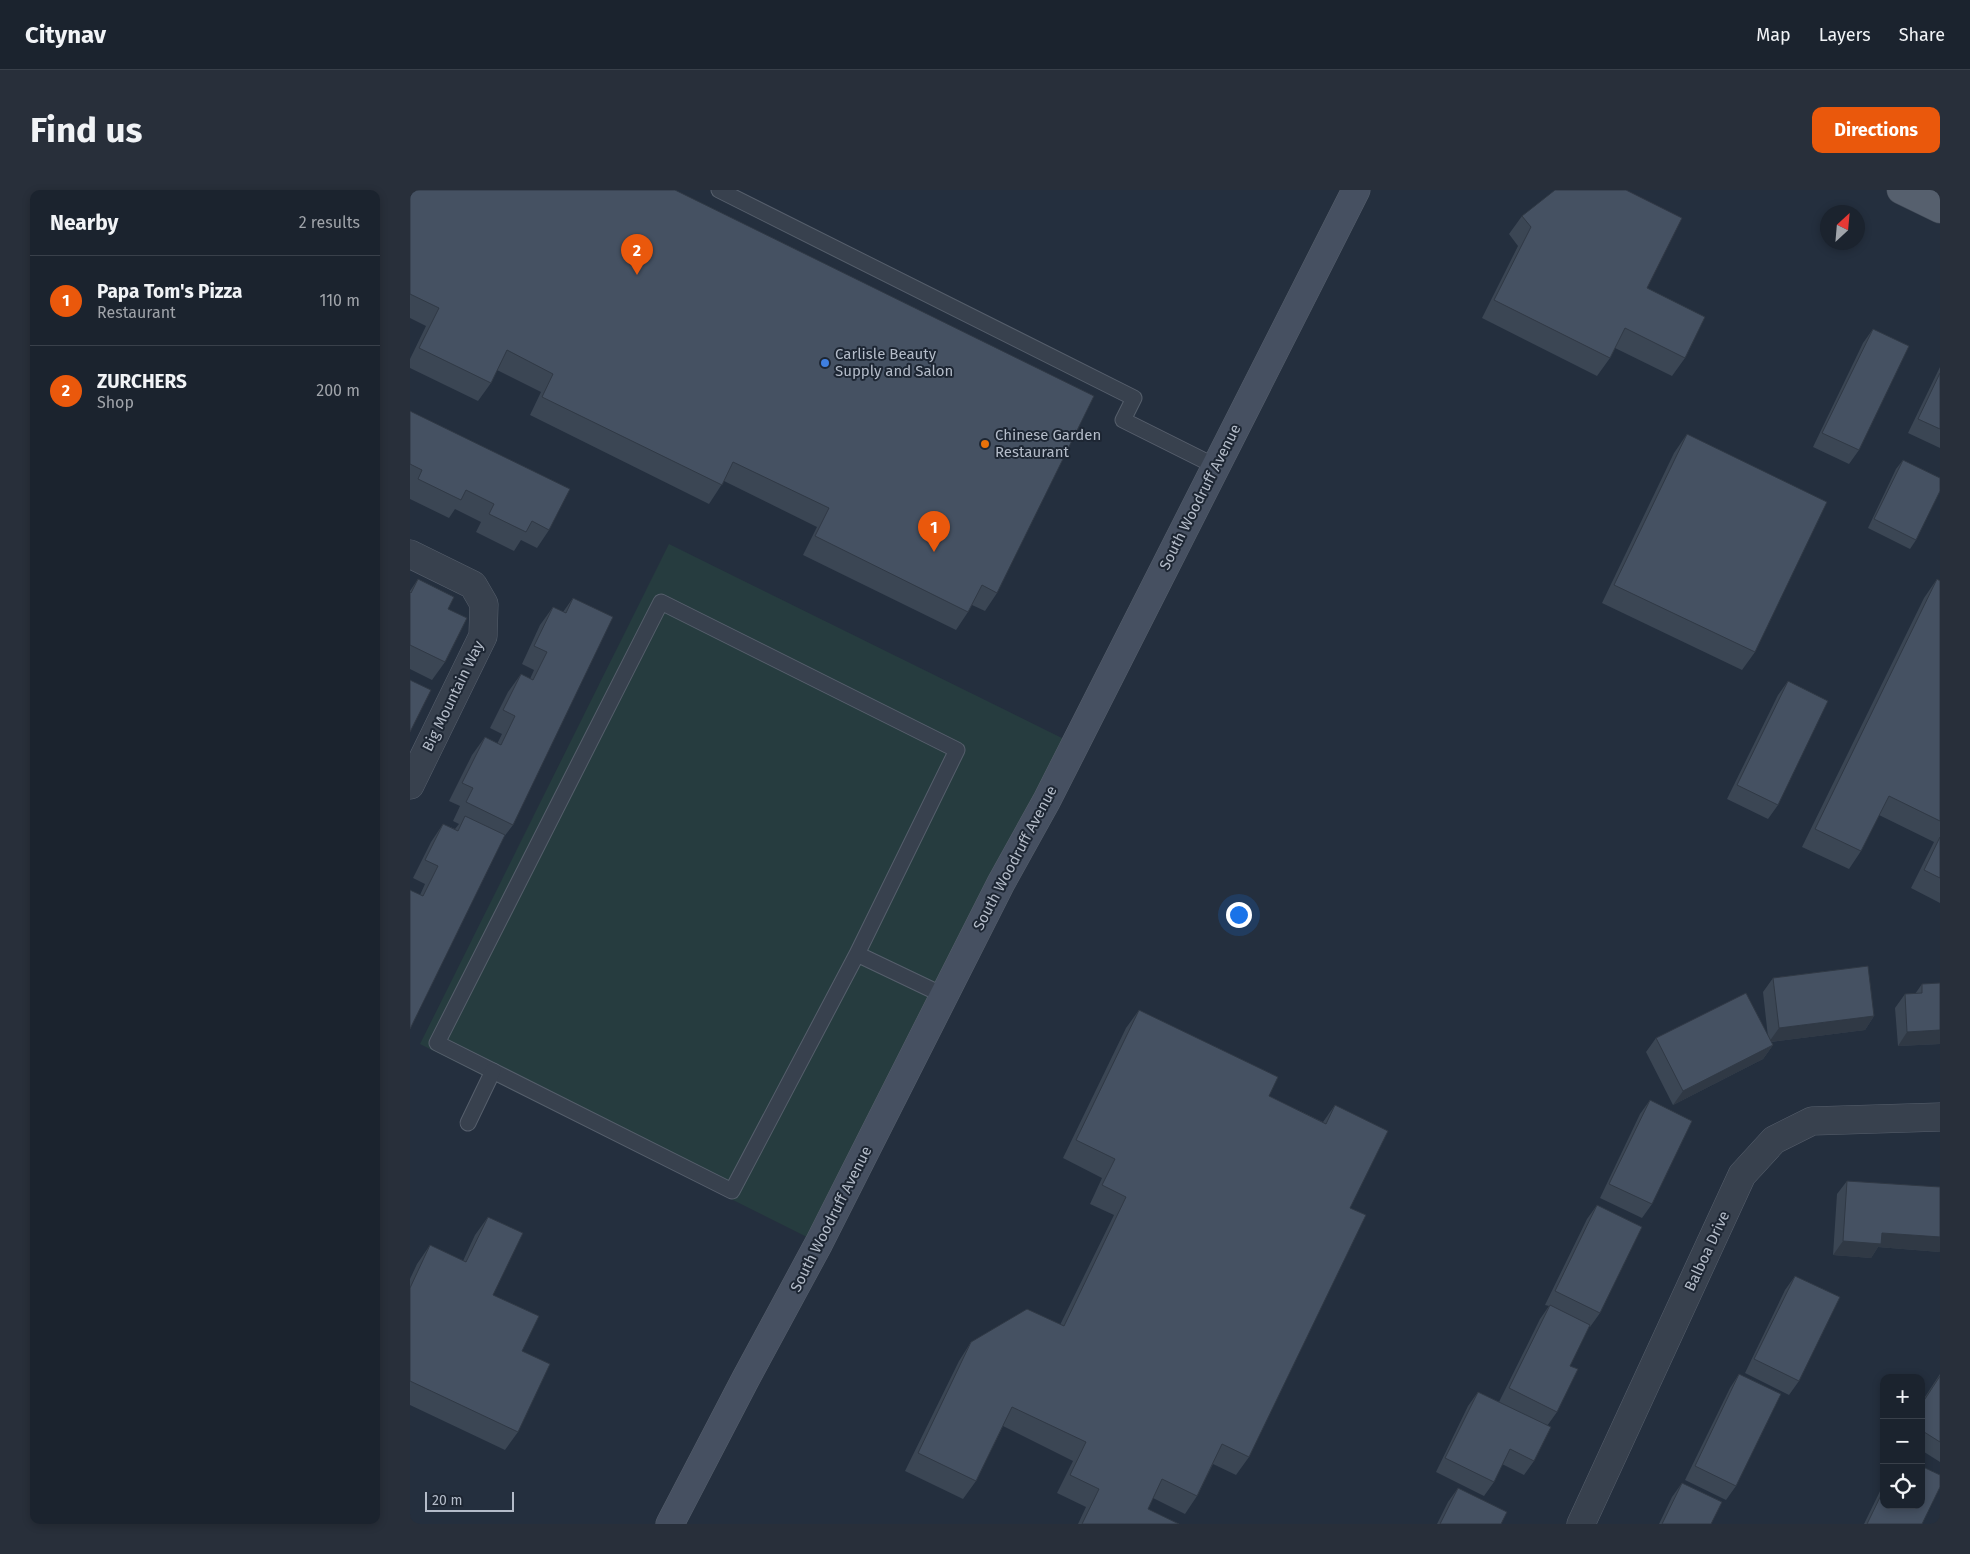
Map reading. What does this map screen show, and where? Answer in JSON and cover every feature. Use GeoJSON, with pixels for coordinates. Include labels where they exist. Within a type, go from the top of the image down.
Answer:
{"type":"FeatureCollection","features":[{"type":"Feature","properties":{"kind":"main road","name":"South Woodruff Avenue"},"geometry":{"type":"LineString","coordinates":[[670,1524],[820,1242],[1001,883],[1047,800],[1356,190]]}},
{"type":"Feature","properties":{"kind":"main road"},"geometry":{"type":"LineString","coordinates":[[1901,190],[1940,209]]}},
{"type":"Feature","properties":{"kind":"street","name":"Big Mountain Way"},"geometry":{"type":"LineString","coordinates":[[410,554],[473,585],[484,604],[483,636],[410,785]]}},
{"type":"Feature","properties":{"kind":"street","name":"Balboa Drive"},"geometry":{"type":"LineString","coordinates":[[1581,1524],[1738,1184],[1748,1168],[1774,1140],[1812,1121],[1940,1116]]}},
{"type":"Feature","properties":{"kind":"lane"},"geometry":{"type":"LineString","coordinates":[[719,190],[1134,398],[1123,420],[1215,466]]}},
{"type":"Feature","properties":{"kind":"lane"},"geometry":{"type":"LineString","coordinates":[[661,602],[956,750],[857,954],[732,1191],[437,1043],[661,602]]}},
{"type":"Feature","properties":{"kind":"lane"},"geometry":{"type":"LineString","coordinates":[[857,954],[944,996]]}},
{"type":"Feature","properties":{"kind":"lane"},"geometry":{"type":"LineString","coordinates":[[468,1124],[493,1071]]}},
{"type":"Feature","properties":{"kind":"green space"},"geometry":{"type":"Polygon","coordinates":[[[669,544],[1074,744],[819,1243],[420,1044],[669,544]]]}},
{"type":"Feature","properties":{"kind":"building"},"geometry":{"type":"Polygon","coordinates":[[[410,190],[675,190],[1094,396],[997,593],[982,585],[968,612],[815,536],[829,508],[733,462],[722,485],[542,397],[553,374],[507,350],[491,383],[419,348],[439,308],[410,294],[410,190]]]}},
{"type":"Feature","properties":{"kind":"building"},"geometry":{"type":"Polygon","coordinates":[[[1555,190],[1626,190],[1682,218],[1647,288],[1705,317],[1685,358],[1625,328],[1610,358],[1494,300],[1531,227],[1522,216],[1555,190]]]}},
{"type":"Feature","properties":{"kind":"building"},"geometry":{"type":"Polygon","coordinates":[[[1873,329],[1909,346],[1859,450],[1822,433],[1873,329]]]}},
{"type":"Feature","properties":{"kind":"building"},"geometry":{"type":"Polygon","coordinates":[[[1940,373],[1940,429],[1918,419],[1940,373]]]}},
{"type":"Feature","properties":{"kind":"building"},"geometry":{"type":"Polygon","coordinates":[[[410,411],[570,489],[549,530],[532,521],[526,532],[489,514],[494,504],[466,490],[461,500],[418,479],[422,470],[410,464],[410,411]]]}},
{"type":"Feature","properties":{"kind":"building"},"geometry":{"type":"Polygon","coordinates":[[[1687,434],[1827,502],[1755,652],[1614,585],[1687,434]]]}},
{"type":"Feature","properties":{"kind":"building"},"geometry":{"type":"Polygon","coordinates":[[[1903,460],[1940,478],[1940,491],[1916,540],[1874,519],[1903,460]]]}},
{"type":"Feature","properties":{"kind":"building"},"geometry":{"type":"Polygon","coordinates":[[[418,579],[454,597],[448,609],[467,618],[445,662],[410,645],[410,592],[418,579]]]}},
{"type":"Feature","properties":{"kind":"building"},"geometry":{"type":"Polygon","coordinates":[[[1937,579],[1940,581],[1940,821],[1889,796],[1861,851],[1815,829],[1937,579]]]}},
{"type":"Feature","properties":{"kind":"building"},"geometry":{"type":"Polygon","coordinates":[[[573,598],[613,617],[513,825],[466,802],[473,788],[462,783],[485,737],[501,745],[515,716],[503,710],[521,674],[533,680],[547,652],[534,646],[553,607],[566,613],[573,598]]]}},
{"type":"Feature","properties":{"kind":"building"},"geometry":{"type":"Polygon","coordinates":[[[410,680],[431,690],[410,732],[410,680]]]}},
{"type":"Feature","properties":{"kind":"building"},"geometry":{"type":"Polygon","coordinates":[[[1788,681],[1828,701],[1778,805],[1737,785],[1788,681]]]}},
{"type":"Feature","properties":{"kind":"building"},"geometry":{"type":"Polygon","coordinates":[[[465,816],[505,835],[410,1029],[410,890],[423,896],[438,866],[425,860],[443,824],[458,831],[465,816]]]}},
{"type":"Feature","properties":{"kind":"building"},"geometry":{"type":"Polygon","coordinates":[[[1940,837],[1940,878],[1924,870],[1940,837]]]}},
{"type":"Feature","properties":{"kind":"building"},"geometry":{"type":"Polygon","coordinates":[[[1868,966],[1874,1016],[1779,1028],[1773,978],[1868,966]]]}},
{"type":"Feature","properties":{"kind":"building"},"geometry":{"type":"Polygon","coordinates":[[[1940,983],[1940,1030],[1907,1032],[1905,994],[1922,993],[1922,984],[1940,983]]]}},
{"type":"Feature","properties":{"kind":"building"},"geometry":{"type":"Polygon","coordinates":[[[1746,993],[1773,1045],[1683,1091],[1656,1038],[1746,993]]]}},
{"type":"Feature","properties":{"kind":"building"},"geometry":{"type":"Polygon","coordinates":[[[1139,1010],[1278,1077],[1269,1096],[1326,1124],[1335,1105],[1388,1131],[1350,1208],[1366,1215],[1249,1457],[1222,1444],[1197,1496],[1162,1479],[1148,1509],[1179,1524],[1082,1524],[1099,1489],[1070,1475],[1086,1442],[1012,1407],[976,1481],[918,1453],[971,1342],[1027,1309],[1064,1326],[1126,1197],[1102,1185],[1115,1159],[1076,1140],[1139,1010]]]}},
{"type":"Feature","properties":{"kind":"building"},"geometry":{"type":"Polygon","coordinates":[[[1650,1100],[1692,1121],[1652,1204],[1609,1184],[1650,1100]]]}},
{"type":"Feature","properties":{"kind":"building"},"geometry":{"type":"Polygon","coordinates":[[[1847,1181],[1940,1187],[1940,1237],[1882,1233],[1881,1244],[1843,1241],[1847,1181]]]}},
{"type":"Feature","properties":{"kind":"building"},"geometry":{"type":"Polygon","coordinates":[[[1597,1205],[1642,1227],[1600,1313],[1555,1291],[1597,1205]]]}},
{"type":"Feature","properties":{"kind":"building"},"geometry":{"type":"Polygon","coordinates":[[[488,1217],[523,1233],[493,1295],[539,1316],[522,1351],[550,1364],[518,1432],[410,1381],[410,1288],[430,1245],[466,1262],[488,1217]]]}},
{"type":"Feature","properties":{"kind":"building"},"geometry":{"type":"Polygon","coordinates":[[[1795,1276],[1840,1297],[1799,1381],[1754,1359],[1795,1276]]]}},
{"type":"Feature","properties":{"kind":"building"},"geometry":{"type":"Polygon","coordinates":[[[1550,1305],[1590,1325],[1570,1366],[1578,1369],[1557,1412],[1509,1388],[1550,1305]]]}},
{"type":"Feature","properties":{"kind":"building"},"geometry":{"type":"Polygon","coordinates":[[[1739,1374],[1781,1394],[1736,1486],[1695,1466],[1739,1374]]]}},
{"type":"Feature","properties":{"kind":"building"},"geometry":{"type":"Polygon","coordinates":[[[1940,1376],[1940,1442],[1925,1433],[1925,1399],[1940,1376]]]}},
{"type":"Feature","properties":{"kind":"building"},"geometry":{"type":"Polygon","coordinates":[[[1478,1392],[1551,1427],[1534,1461],[1510,1449],[1494,1482],[1445,1458],[1478,1392]]]}},
{"type":"Feature","properties":{"kind":"building"},"geometry":{"type":"Polygon","coordinates":[[[1925,1468],[1940,1475],[1940,1487],[1922,1524],[1867,1524],[1880,1497],[1880,1509],[1925,1509],[1925,1468]]]}},
{"type":"Feature","properties":{"kind":"building"},"geometry":{"type":"Polygon","coordinates":[[[1682,1483],[1722,1502],[1711,1524],[1662,1524],[1682,1483]]]}},
{"type":"Feature","properties":{"kind":"building"},"geometry":{"type":"Polygon","coordinates":[[[1458,1488],[1507,1512],[1501,1524],[1440,1524],[1458,1488]]]}},
{"type":"Feature","properties":{"kind":"place","name":"ZURCHERS"},"geometry":{"type":"Point","coordinates":[637,275]}},
{"type":"Feature","properties":{"kind":"place","name":"Carlisle Beauty Supply and Salon"},"geometry":{"type":"Point","coordinates":[825,363]}},
{"type":"Feature","properties":{"kind":"place","name":"Chinese Garden Restaurant"},"geometry":{"type":"Point","coordinates":[985,444]}},
{"type":"Feature","properties":{"kind":"place","name":"Papa Tom's Pizza"},"geometry":{"type":"Point","coordinates":[934,552]}}]}
